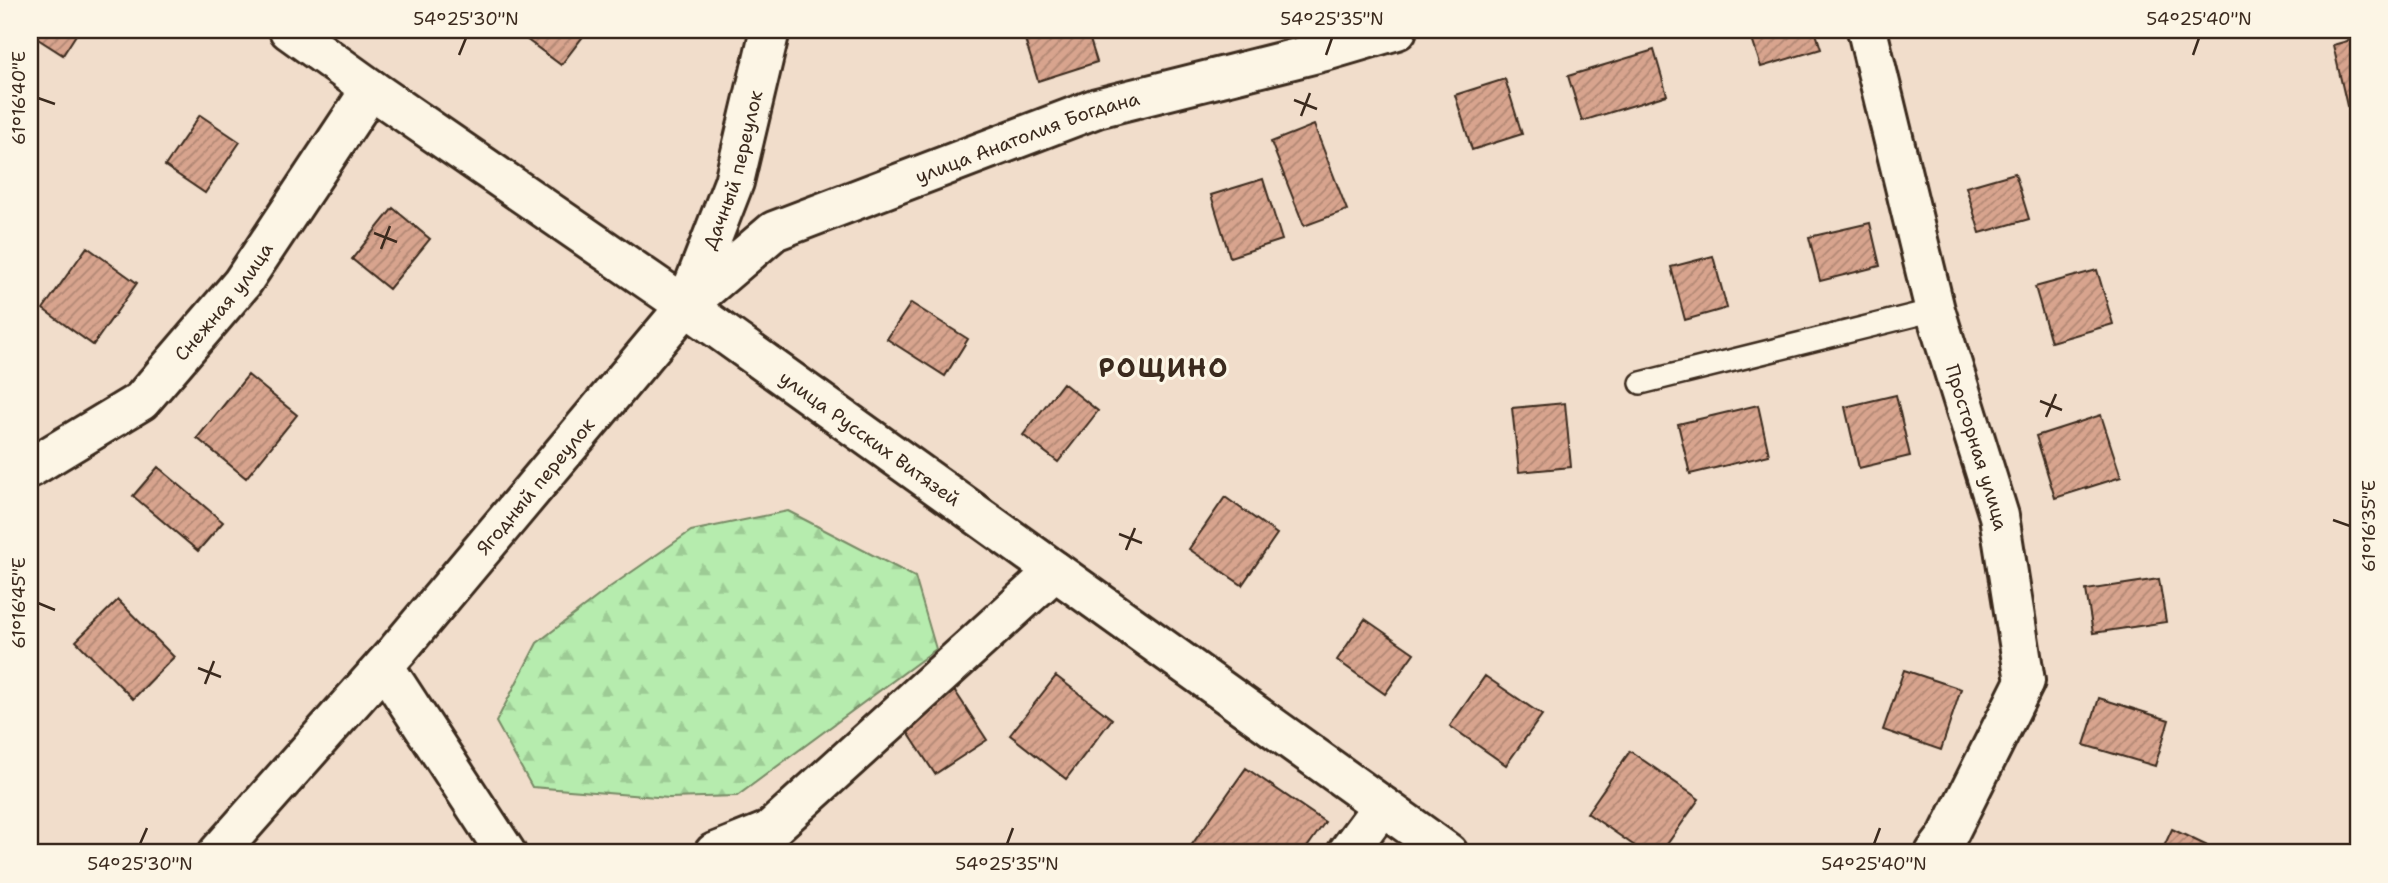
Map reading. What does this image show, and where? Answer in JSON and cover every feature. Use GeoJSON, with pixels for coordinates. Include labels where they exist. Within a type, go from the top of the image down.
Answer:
{"type":"FeatureCollection","features":[{"type":"Feature","properties":{"kind":"street","name":"улица Русских Витязей"},"geometry":{"type":"LineString","coordinates":[[289,30],[686,306],[1448,853]]}},
{"type":"Feature","properties":{"kind":"street","name":"Дачный переулок"},"geometry":{"type":"LineString","coordinates":[[686,306],[734,181],[770,30]]}},
{"type":"Feature","properties":{"kind":"street","name":"улица Анатолия Богдана"},"geometry":{"type":"LineString","coordinates":[[686,306],[774,231],[1097,108],[1329,50],[1397,30]]}},
{"type":"Feature","properties":{"kind":"street","name":"Просторная улица"},"geometry":{"type":"LineString","coordinates":[[1867,30],[1935,310],[1999,516],[2025,681],[1947,837],[1935,853]]}},
{"type":"Feature","properties":{"kind":"street","name":"Снежная улица"},"geometry":{"type":"LineString","coordinates":[[30,467],[141,401],[242,283],[371,89]]}},
{"type":"Feature","properties":{"kind":"street","name":"Ягодный переулок"},"geometry":{"type":"LineString","coordinates":[[218,853],[384,666],[686,306]]}},
{"type":"Feature","properties":{"kind":"street"},"geometry":{"type":"LineString","coordinates":[[714,853],[769,831],[1055,571]]}},
{"type":"Feature","properties":{"kind":"street"},"geometry":{"type":"LineString","coordinates":[[384,666],[506,853]]}},
{"type":"Feature","properties":{"kind":"street"},"geometry":{"type":"LineString","coordinates":[[1346,853],[1382,806]]}},
{"type":"Feature","properties":{"kind":"lane"},"geometry":{"type":"LineString","coordinates":[[1641,383],[1935,310]]}},
{"type":"Feature","properties":{"kind":"green space"},"geometry":{"type":"Polygon","coordinates":[[[788,511],[915,577],[936,649],[737,796],[669,798],[532,787],[496,722],[537,643],[610,587],[691,531],[788,511]]]}},
{"type":"Feature","properties":{"kind":"building"},"geometry":{"type":"Polygon","coordinates":[[[30,30],[79,30],[63,55],[30,34],[30,30]]]}},
{"type":"Feature","properties":{"kind":"building"},"geometry":{"type":"Polygon","coordinates":[[[514,30],[588,30],[561,65],[514,30]]]}},
{"type":"Feature","properties":{"kind":"building"},"geometry":{"type":"Polygon","coordinates":[[[1022,30],[1087,30],[1097,62],[1038,81],[1022,30]]]}},
{"type":"Feature","properties":{"kind":"building"},"geometry":{"type":"Polygon","coordinates":[[[1749,30],[1815,30],[1821,49],[1761,67],[1749,30]]]}},
{"type":"Feature","properties":{"kind":"building"},"geometry":{"type":"Polygon","coordinates":[[[2358,38],[2358,103],[2347,106],[2333,45],[2358,38]]]}},
{"type":"Feature","properties":{"kind":"building"},"geometry":{"type":"Polygon","coordinates":[[[1654,50],[1667,95],[1582,121],[1568,76],[1654,50]]]}},
{"type":"Feature","properties":{"kind":"building"},"geometry":{"type":"Polygon","coordinates":[[[1505,79],[1522,134],[1472,150],[1455,95],[1505,79]]]}},
{"type":"Feature","properties":{"kind":"building"},"geometry":{"type":"Polygon","coordinates":[[[200,115],[240,142],[205,193],[165,166],[200,115]]]}},
{"type":"Feature","properties":{"kind":"building"},"geometry":{"type":"Polygon","coordinates":[[[1314,125],[1347,210],[1304,226],[1271,142],[1314,125]]]}},
{"type":"Feature","properties":{"kind":"building"},"geometry":{"type":"Polygon","coordinates":[[[2015,173],[2029,219],[1980,233],[1966,187],[2015,173]]]}},
{"type":"Feature","properties":{"kind":"building"},"geometry":{"type":"Polygon","coordinates":[[[1263,179],[1282,240],[1230,257],[1211,195],[1263,179]]]}},
{"type":"Feature","properties":{"kind":"building"},"geometry":{"type":"Polygon","coordinates":[[[393,208],[430,239],[389,289],[352,259],[393,208]]]}},
{"type":"Feature","properties":{"kind":"building"},"geometry":{"type":"Polygon","coordinates":[[[1870,223],[1880,266],[1820,281],[1809,237],[1870,223]]]}},
{"type":"Feature","properties":{"kind":"building"},"geometry":{"type":"Polygon","coordinates":[[[87,247],[137,283],[93,345],[43,309],[87,247]]]}},
{"type":"Feature","properties":{"kind":"building"},"geometry":{"type":"Polygon","coordinates":[[[1713,256],[1727,308],[1685,320],[1671,267],[1713,256]]]}},
{"type":"Feature","properties":{"kind":"building"},"geometry":{"type":"Polygon","coordinates":[[[2097,270],[2113,324],[2051,342],[2035,287],[2097,270]]]}},
{"type":"Feature","properties":{"kind":"building"},"geometry":{"type":"Polygon","coordinates":[[[911,303],[968,339],[945,376],[887,339],[911,303]]]}},
{"type":"Feature","properties":{"kind":"building"},"geometry":{"type":"Polygon","coordinates":[[[248,375],[297,415],[246,478],[197,438],[248,375]]]}},
{"type":"Feature","properties":{"kind":"building"},"geometry":{"type":"Polygon","coordinates":[[[1063,383],[1098,411],[1058,462],[1023,435],[1063,383]]]}},
{"type":"Feature","properties":{"kind":"building"},"geometry":{"type":"Polygon","coordinates":[[[1896,395],[1910,456],[1859,468],[1845,407],[1896,395]]]}},
{"type":"Feature","properties":{"kind":"building"},"geometry":{"type":"Polygon","coordinates":[[[1565,403],[1571,467],[1519,472],[1512,408],[1565,403]]]}},
{"type":"Feature","properties":{"kind":"building"},"geometry":{"type":"Polygon","coordinates":[[[1758,405],[1769,455],[1690,474],[1678,424],[1758,405]]]}},
{"type":"Feature","properties":{"kind":"building"},"geometry":{"type":"Polygon","coordinates":[[[2101,415],[2121,477],[2055,498],[2036,436],[2101,415]]]}},
{"type":"Feature","properties":{"kind":"building"},"geometry":{"type":"Polygon","coordinates":[[[158,467],[223,522],[198,551],[133,496],[158,467]]]}},
{"type":"Feature","properties":{"kind":"building"},"geometry":{"type":"Polygon","coordinates":[[[1225,497],[1277,534],[1242,585],[1189,549],[1225,497]]]}},
{"type":"Feature","properties":{"kind":"building"},"geometry":{"type":"Polygon","coordinates":[[[2159,579],[2166,622],[2093,633],[2086,590],[2159,579]]]}},
{"type":"Feature","properties":{"kind":"building"},"geometry":{"type":"Polygon","coordinates":[[[118,600],[174,657],[133,699],[76,641],[118,600]]]}},
{"type":"Feature","properties":{"kind":"building"},"geometry":{"type":"Polygon","coordinates":[[[1365,619],[1414,653],[1385,694],[1337,660],[1365,619]]]}},
{"type":"Feature","properties":{"kind":"building"},"geometry":{"type":"Polygon","coordinates":[[[1904,670],[1961,689],[1941,750],[1883,730],[1904,670]]]}},
{"type":"Feature","properties":{"kind":"building"},"geometry":{"type":"Polygon","coordinates":[[[1056,676],[1112,719],[1066,779],[1010,735],[1056,676]]]}},
{"type":"Feature","properties":{"kind":"building"},"geometry":{"type":"Polygon","coordinates":[[[1485,676],[1542,715],[1506,765],[1450,726],[1485,676]]]}},
{"type":"Feature","properties":{"kind":"building"},"geometry":{"type":"Polygon","coordinates":[[[955,691],[987,740],[935,774],[903,725],[955,691]]]}},
{"type":"Feature","properties":{"kind":"building"},"geometry":{"type":"Polygon","coordinates":[[[2099,698],[2169,720],[2155,766],[2084,745],[2099,698]]]}},
{"type":"Feature","properties":{"kind":"building"},"geometry":{"type":"Polygon","coordinates":[[[1630,751],[1699,799],[1661,853],[1645,853],[1587,813],[1630,751]]]}},
{"type":"Feature","properties":{"kind":"building"},"geometry":{"type":"Polygon","coordinates":[[[1246,768],[1325,822],[1303,853],[1186,853],[1246,768]]]}},
{"type":"Feature","properties":{"kind":"building"},"geometry":{"type":"Polygon","coordinates":[[[2172,829],[2222,853],[2161,853],[2172,829]]]}},
{"type":"Feature","properties":{"kind":"district","name":"РОЩИНО"},"geometry":{"type":"Point","coordinates":[1164,367]}}]}
